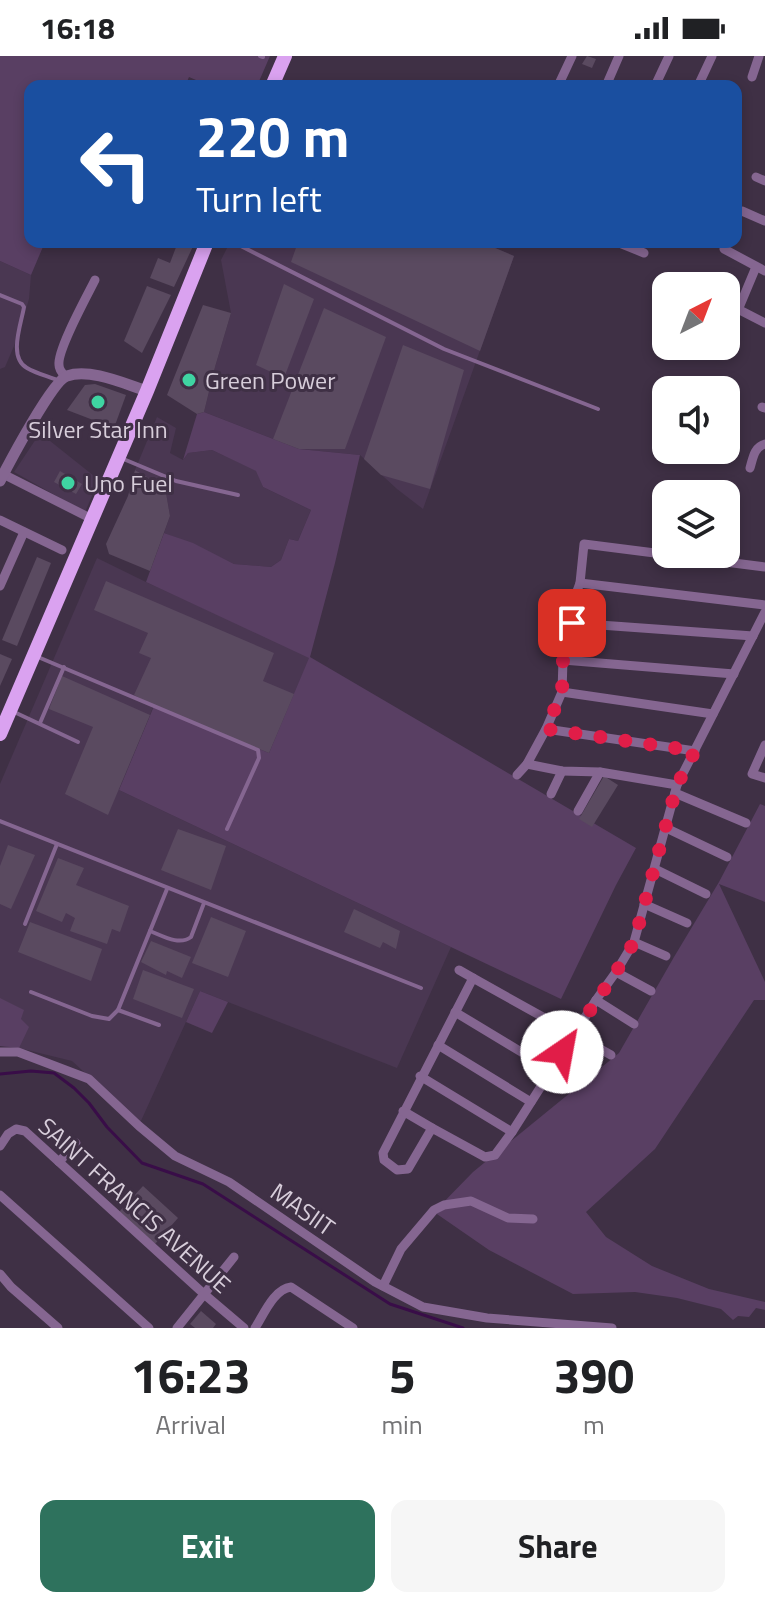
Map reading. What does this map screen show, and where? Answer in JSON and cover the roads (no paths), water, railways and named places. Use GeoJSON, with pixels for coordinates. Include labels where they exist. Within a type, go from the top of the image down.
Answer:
{"type":"FeatureCollection","features":[{"type":"Feature","properties":{"kind":"highway"},"geometry":{"type":"LineString","coordinates":[[275,80],[285,56]]}},
{"type":"Feature","properties":{"kind":"highway"},"geometry":{"type":"LineString","coordinates":[[0,734],[147,391],[205,248]]}},
{"type":"Feature","properties":{"kind":"street"},"geometry":{"type":"LineString","coordinates":[[561,80],[572,56]]}},
{"type":"Feature","properties":{"kind":"street"},"geometry":{"type":"LineString","coordinates":[[609,80],[619,56]]}},
{"type":"Feature","properties":{"kind":"street"},"geometry":{"type":"LineString","coordinates":[[658,80],[669,56]]}},
{"type":"Feature","properties":{"kind":"street"},"geometry":{"type":"LineString","coordinates":[[701,80],[712,56]]}},
{"type":"Feature","properties":{"kind":"street"},"geometry":{"type":"LineString","coordinates":[[752,77],[759,56]]}},
{"type":"Feature","properties":{"kind":"street"},"geometry":{"type":"LineString","coordinates":[[742,211],[765,221]]}},
{"type":"Feature","properties":{"kind":"street"},"geometry":{"type":"LineString","coordinates":[[632,248],[644,253]]}},
{"type":"Feature","properties":{"kind":"street"},"geometry":{"type":"LineString","coordinates":[[724,249],[760,269],[740,306]]}},
{"type":"Feature","properties":{"kind":"street"},"geometry":{"type":"LineString","coordinates":[[92,519],[1,475],[62,379],[58,363],[63,347],[95,280]]}},
{"type":"Feature","properties":{"kind":"street"},"geometry":{"type":"LineString","coordinates":[[740,311],[765,323]]}},
{"type":"Feature","properties":{"kind":"street"},"geometry":{"type":"LineString","coordinates":[[62,379],[87,374],[147,391]]}},
{"type":"Feature","properties":{"kind":"street"},"geometry":{"type":"LineString","coordinates":[[750,468],[755,450],[765,444]]}},
{"type":"Feature","properties":{"kind":"street"},"geometry":{"type":"LineString","coordinates":[[0,520],[62,550]]}},
{"type":"Feature","properties":{"kind":"street"},"geometry":{"type":"LineString","coordinates":[[1,582],[24,532]]}},
{"type":"Feature","properties":{"kind":"street"},"geometry":{"type":"LineString","coordinates":[[517,775],[527,764],[546,729],[562,692],[563,660],[569,642],[574,599],[580,583],[584,544],[765,567]]}},
{"type":"Feature","properties":{"kind":"street"},"geometry":{"type":"LineString","coordinates":[[580,583],[765,605]]}},
{"type":"Feature","properties":{"kind":"street"},"geometry":{"type":"LineString","coordinates":[[403,1111],[485,1157],[495,1155],[512,1132],[634,942],[676,789],[765,612]]}},
{"type":"Feature","properties":{"kind":"street"},"geometry":{"type":"LineString","coordinates":[[572,623],[753,636]]}},
{"type":"Feature","properties":{"kind":"street"},"geometry":{"type":"LineString","coordinates":[[563,660],[734,674]]}},
{"type":"Feature","properties":{"kind":"street"},"geometry":{"type":"LineString","coordinates":[[562,692],[713,714]]}},
{"type":"Feature","properties":{"kind":"street"},"geometry":{"type":"LineString","coordinates":[[546,729],[695,751]]}},
{"type":"Feature","properties":{"kind":"street"},"geometry":{"type":"LineString","coordinates":[[765,745],[752,774],[765,778]]}},
{"type":"Feature","properties":{"kind":"street"},"geometry":{"type":"LineString","coordinates":[[527,764],[562,771],[600,772],[676,789],[746,823]]}},
{"type":"Feature","properties":{"kind":"street"},"geometry":{"type":"LineString","coordinates":[[551,794],[562,771]]}},
{"type":"Feature","properties":{"kind":"street"},"geometry":{"type":"LineString","coordinates":[[578,811],[600,772]]}},
{"type":"Feature","properties":{"kind":"street"},"geometry":{"type":"LineString","coordinates":[[666,828],[727,857]]}},
{"type":"Feature","properties":{"kind":"street"},"geometry":{"type":"LineString","coordinates":[[655,869],[706,894]]}},
{"type":"Feature","properties":{"kind":"street"},"geometry":{"type":"LineString","coordinates":[[644,904],[687,923]]}},
{"type":"Feature","properties":{"kind":"street"},"geometry":{"type":"LineString","coordinates":[[634,942],[666,956]]}},
{"type":"Feature","properties":{"kind":"street"},"geometry":{"type":"LineString","coordinates":[[459,970],[611,1055]]}},
{"type":"Feature","properties":{"kind":"street"},"geometry":{"type":"LineString","coordinates":[[616,972],[651,991]]}},
{"type":"Feature","properties":{"kind":"street"},"geometry":{"type":"LineString","coordinates":[[432,1128],[408,1169],[397,1170],[384,1160],[383,1153],[420,1076],[473,978]]}},
{"type":"Feature","properties":{"kind":"street"},"geometry":{"type":"LineString","coordinates":[[596,1000],[634,1024]]}},
{"type":"Feature","properties":{"kind":"street"},"geometry":{"type":"LineString","coordinates":[[455,1012],[551,1070]]}},
{"type":"Feature","properties":{"kind":"street"},"geometry":{"type":"LineString","coordinates":[[438,1045],[531,1102]]}},
{"type":"Feature","properties":{"kind":"street","name":"MASIIT"},"geometry":{"type":"LineString","coordinates":[[0,1052],[18,1052],[89,1079],[175,1156],[229,1182],[362,1274],[423,1307],[487,1318],[612,1328]]}},
{"type":"Feature","properties":{"kind":"street"},"geometry":{"type":"LineString","coordinates":[[420,1076],[512,1132]]}},
{"type":"Feature","properties":{"kind":"street","name":"SAINT FRANCIS AVENUE"},"geometry":{"type":"LineString","coordinates":[[0,1146],[16,1129],[25,1131],[244,1328]]}},
{"type":"Feature","properties":{"kind":"street"},"geometry":{"type":"LineString","coordinates":[[59,1162],[76,1143]]}},
{"type":"Feature","properties":{"kind":"street"},"geometry":{"type":"LineString","coordinates":[[0,1195],[149,1328]]}},
{"type":"Feature","properties":{"kind":"street"},"geometry":{"type":"LineString","coordinates":[[383,1286],[401,1249],[434,1210],[444,1205],[471,1201],[508,1218],[533,1219]]}},
{"type":"Feature","properties":{"kind":"street"},"geometry":{"type":"LineString","coordinates":[[177,1328],[234,1257]]}},
{"type":"Feature","properties":{"kind":"street"},"geometry":{"type":"LineString","coordinates":[[0,1274],[58,1328]]}},
{"type":"Feature","properties":{"kind":"street"},"geometry":{"type":"LineString","coordinates":[[255,1328],[279,1291],[291,1287],[353,1328]]}},
{"type":"Feature","properties":{"kind":"lane"},"geometry":{"type":"LineString","coordinates":[[245,248],[444,349],[598,409]]}},
{"type":"Feature","properties":{"kind":"lane"},"geometry":{"type":"LineString","coordinates":[[0,295],[24,307],[16,352],[19,361],[25,367],[62,379]]}},
{"type":"Feature","properties":{"kind":"lane"},"geometry":{"type":"LineString","coordinates":[[118,457],[176,481],[238,495]]}},
{"type":"Feature","properties":{"kind":"lane"},"geometry":{"type":"LineString","coordinates":[[33,655],[258,750],[259,758],[227,829]]}},
{"type":"Feature","properties":{"kind":"lane"},"geometry":{"type":"LineString","coordinates":[[40,723],[64,667]]}},
{"type":"Feature","properties":{"kind":"lane"},"geometry":{"type":"LineString","coordinates":[[10,711],[78,742]]}},
{"type":"Feature","properties":{"kind":"lane"},"geometry":{"type":"LineString","coordinates":[[0,821],[421,988]]}},
{"type":"Feature","properties":{"kind":"lane"},"geometry":{"type":"LineString","coordinates":[[25,924],[57,844]]}},
{"type":"Feature","properties":{"kind":"lane"},"geometry":{"type":"LineString","coordinates":[[31,992],[100,1019],[109,1019],[118,1010],[167,889]]}},
{"type":"Feature","properties":{"kind":"lane"},"geometry":{"type":"LineString","coordinates":[[150,931],[180,942],[186,941],[191,937],[204,903]]}},
{"type":"Feature","properties":{"kind":"lane"},"geometry":{"type":"LineString","coordinates":[[118,1010],[159,1025]]}},
{"type":"Feature","properties":{"kind":"waterway"},"geometry":{"type":"LineString","coordinates":[[0,1074],[31,1071],[54,1073],[89,1103],[142,1163],[203,1184],[390,1304],[463,1328]]}},
{"type":"Feature","properties":{"kind":"place","name":"Green Power"},"geometry":{"type":"Point","coordinates":[189,380]}},
{"type":"Feature","properties":{"kind":"place","name":"Silver Star Inn"},"geometry":{"type":"Point","coordinates":[98,402]}},
{"type":"Feature","properties":{"kind":"place","name":"Uno Fuel"},"geometry":{"type":"Point","coordinates":[68,483]}}]}
